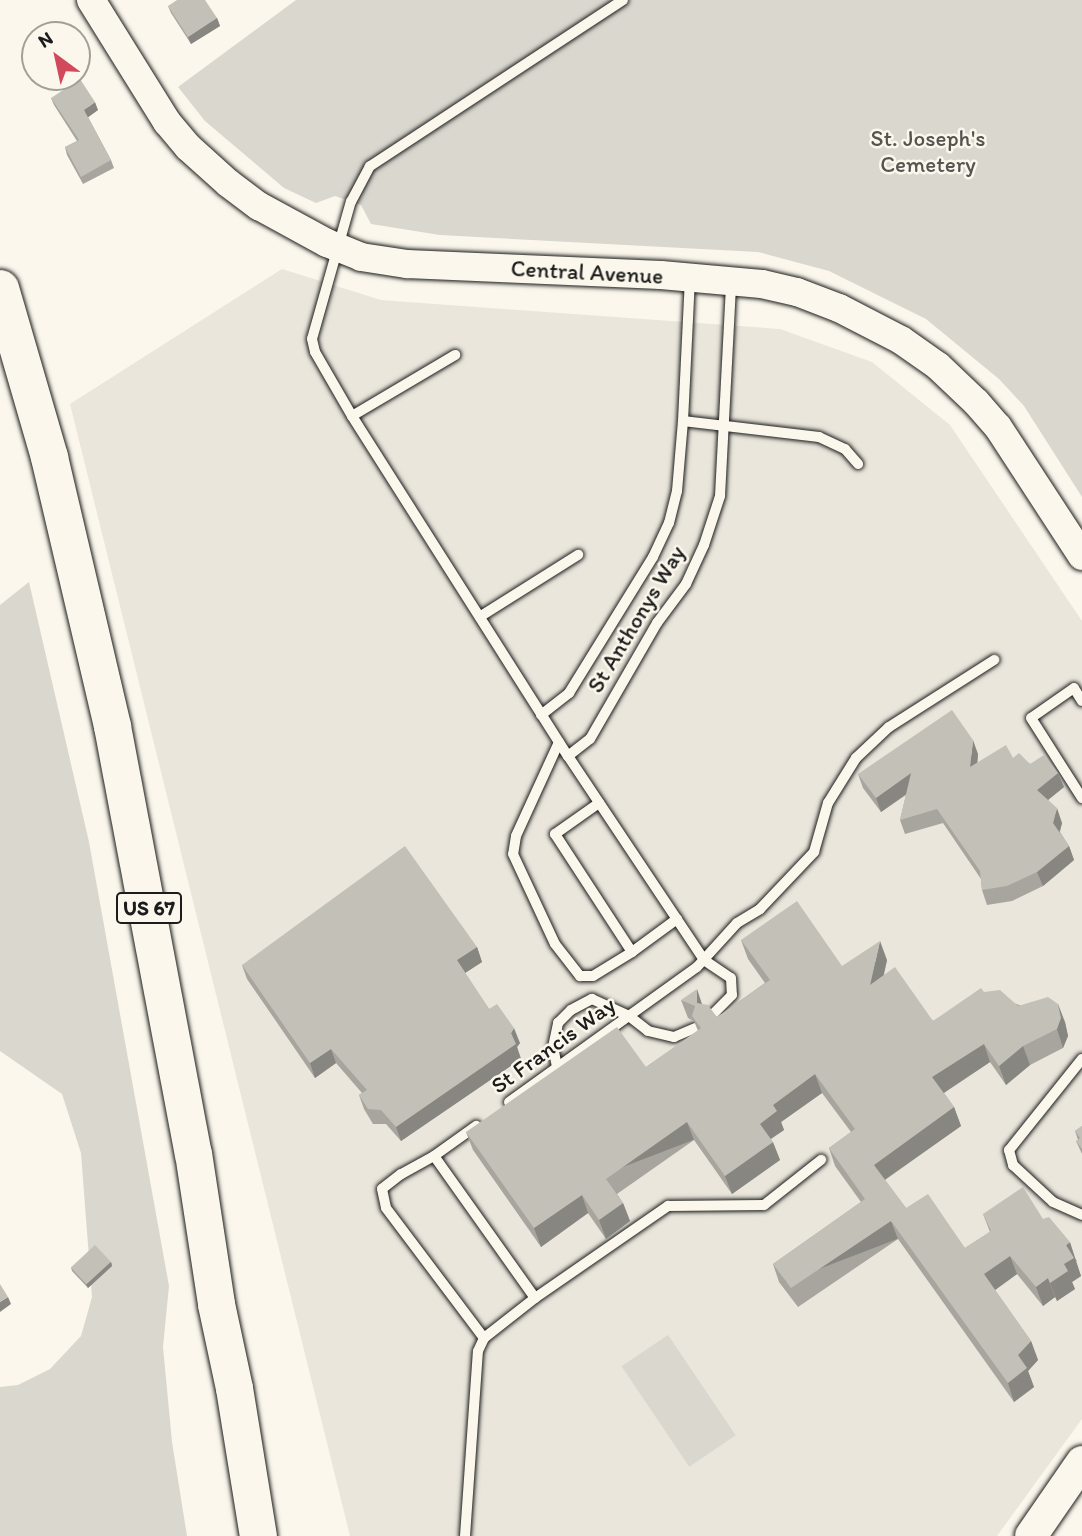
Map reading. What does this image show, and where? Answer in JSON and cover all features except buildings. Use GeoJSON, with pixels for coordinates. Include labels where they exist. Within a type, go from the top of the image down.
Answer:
{"type":"FeatureCollection","features":[{"type":"Feature","properties":{"kind":"highway","name":"US 67"},"geometry":{"type":"LineString","coordinates":[[0,288],[48,457],[112,726],[191,1139],[216,1304],[234,1388],[258,1536]]}},
{"type":"Feature","properties":{"kind":"main road"},"geometry":{"type":"LineString","coordinates":[[1031,1536],[1082,1462]]}},
{"type":"Feature","properties":{"kind":"street","name":"Central Avenue"},"geometry":{"type":"LineString","coordinates":[[90,0],[167,122],[205,164],[287,223],[337,247],[361,257],[407,264],[731,281],[797,292],[839,308],[901,340],[938,366],[998,427],[1082,556]]}},
{"type":"Feature","properties":{"kind":"lane"},"geometry":{"type":"LineString","coordinates":[[623,0],[370,166],[351,201],[312,339],[315,352],[352,416],[481,616],[541,715],[704,960],[731,978],[732,995],[710,1017]]}},
{"type":"Feature","properties":{"kind":"lane","name":"St Anthonys Way"},"geometry":{"type":"LineString","coordinates":[[541,715],[569,693],[653,557],[670,523],[677,491],[683,421],[690,278]]}},
{"type":"Feature","properties":{"kind":"lane","name":"St Anthonys Way"},"geometry":{"type":"LineString","coordinates":[[568,756],[590,738],[657,624],[686,584],[704,545],[720,496],[731,281]]}},
{"type":"Feature","properties":{"kind":"lane"},"geometry":{"type":"LineString","coordinates":[[352,416],[455,355]]}},
{"type":"Feature","properties":{"kind":"lane"},"geometry":{"type":"LineString","coordinates":[[683,421],[819,437],[845,449],[858,464]]}},
{"type":"Feature","properties":{"kind":"lane"},"geometry":{"type":"LineString","coordinates":[[481,616],[578,555]]}},
{"type":"Feature","properties":{"kind":"lane","name":"St Francis Way"},"geometry":{"type":"LineString","coordinates":[[501,1108],[704,960],[737,923],[760,909],[814,852],[828,803],[856,758],[889,727],[994,660]]}},
{"type":"Feature","properties":{"kind":"lane"},"geometry":{"type":"LineString","coordinates":[[1082,701],[1074,688],[1031,718],[1082,798]]}},
{"type":"Feature","properties":{"kind":"lane"},"geometry":{"type":"LineString","coordinates":[[559,742],[516,836],[513,853],[555,944],[580,976],[593,976],[677,919]]}},
{"type":"Feature","properties":{"kind":"lane"},"geometry":{"type":"LineString","coordinates":[[599,803],[555,834],[632,952]]}},
{"type":"Feature","properties":{"kind":"lane"},"geometry":{"type":"LineString","coordinates":[[592,999],[593,976]]}},
{"type":"Feature","properties":{"kind":"lane"},"geometry":{"type":"LineString","coordinates":[[592,999],[629,1016],[648,1031],[674,1037],[695,1028]]}},
{"type":"Feature","properties":{"kind":"lane"},"geometry":{"type":"LineString","coordinates":[[557,1067],[552,1047],[558,1023],[571,1010],[592,999]]}},
{"type":"Feature","properties":{"kind":"lane"},"geometry":{"type":"LineString","coordinates":[[1082,1059],[1009,1150],[1013,1165],[1053,1202],[1082,1216]]}},
{"type":"Feature","properties":{"kind":"lane","name":"St Francis Way"},"geometry":{"type":"LineString","coordinates":[[484,1338],[386,1208],[382,1189],[490,1116]]}},
{"type":"Feature","properties":{"kind":"lane"},"geometry":{"type":"LineString","coordinates":[[434,1156],[535,1298]]}},
{"type":"Feature","properties":{"kind":"lane"},"geometry":{"type":"LineString","coordinates":[[465,1536],[478,1351],[484,1338],[535,1298],[668,1206],[764,1205],[821,1160]]}},
{"type":"Feature","properties":{"kind":"shaded area"},"geometry":{"type":"Polygon","coordinates":[[[282,269],[381,300],[780,329],[872,362],[950,425],[1082,621],[1082,1419],[997,1536],[350,1536],[70,404],[282,269]]]}},
{"type":"Feature","properties":{"kind":"green space","name":"St. Joseph's Cemetery"},"geometry":{"type":"Polygon","coordinates":[[[296,0],[1082,0],[1082,497],[1024,406],[999,379],[926,319],[829,271],[758,252],[440,235],[371,224],[361,205],[335,196],[316,203],[284,188],[205,121],[178,87],[296,0]]]}},
{"type":"Feature","properties":{"kind":"green space"},"geometry":{"type":"Polygon","coordinates":[[[29,582],[89,842],[169,1286],[163,1347],[172,1442],[187,1536],[0,1536],[0,1387],[18,1385],[50,1369],[81,1336],[92,1297],[81,1153],[62,1094],[0,1051],[0,605],[29,582]]]}},
{"type":"Feature","properties":{"kind":"green space"},"geometry":{"type":"Polygon","coordinates":[[[668,1335],[736,1435],[689,1467],[622,1366],[668,1335]]]}}]}
